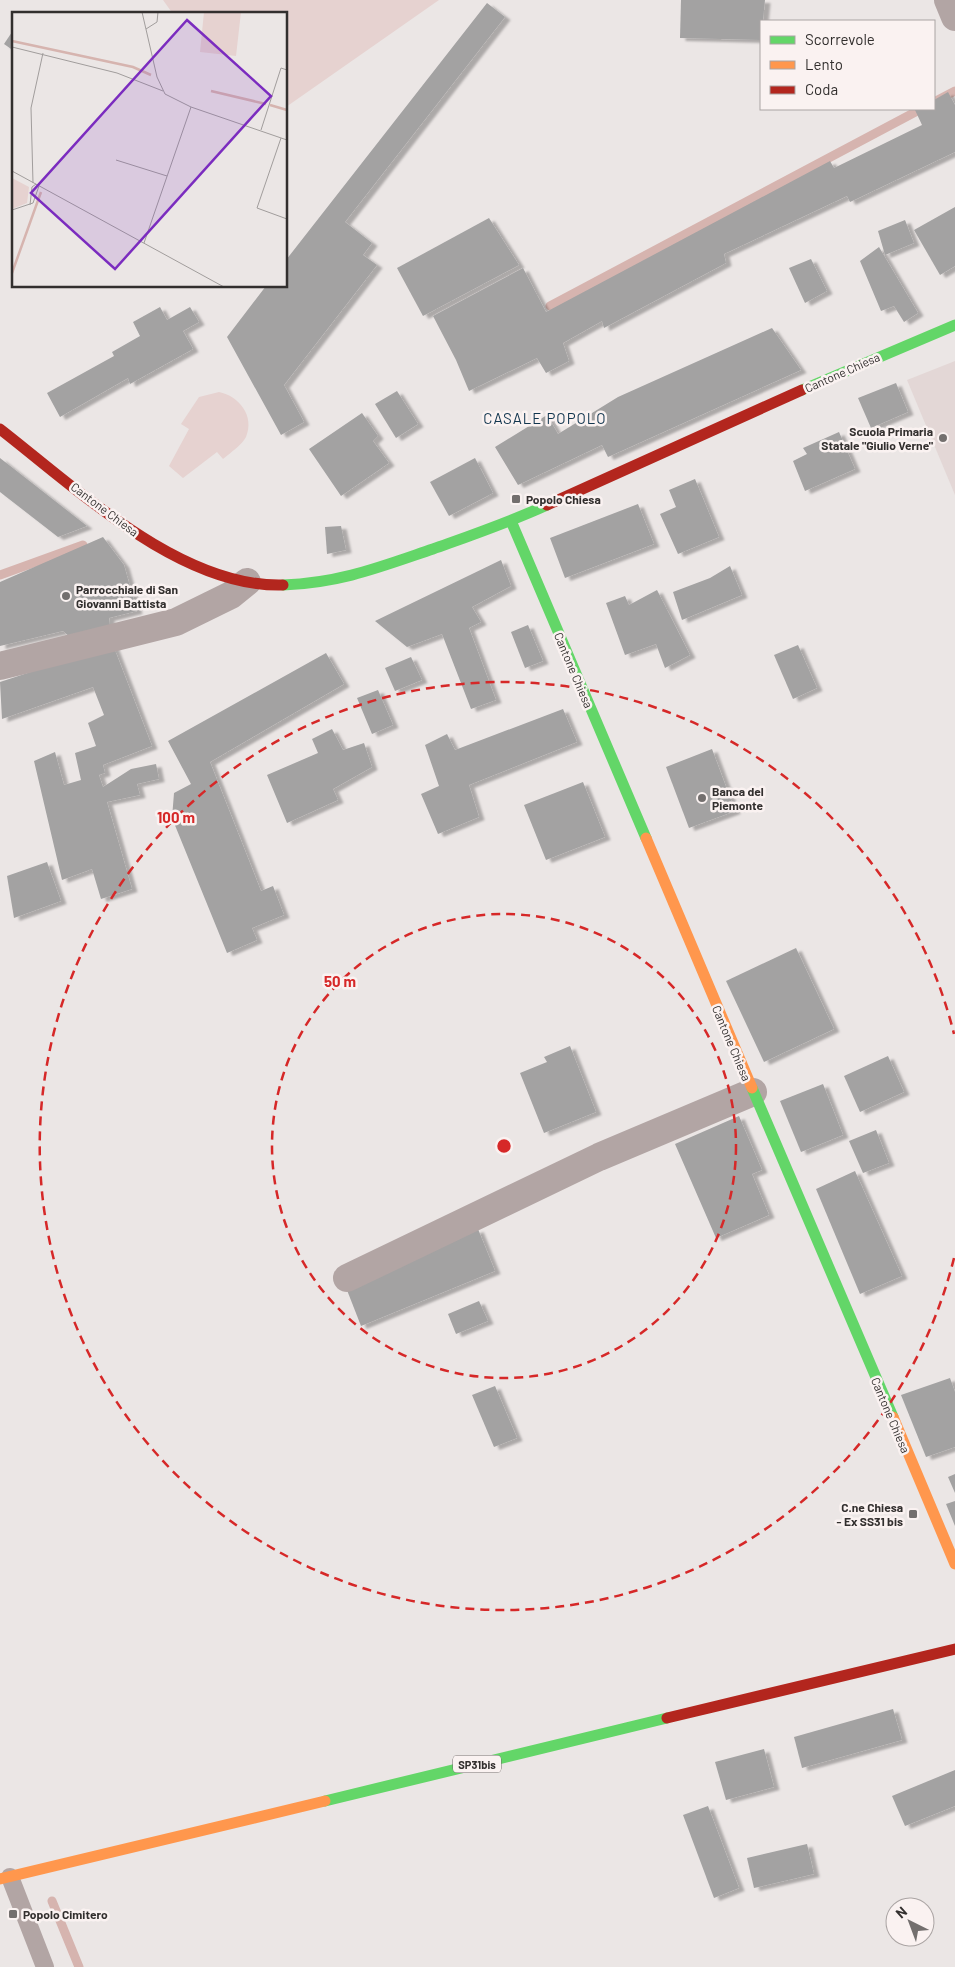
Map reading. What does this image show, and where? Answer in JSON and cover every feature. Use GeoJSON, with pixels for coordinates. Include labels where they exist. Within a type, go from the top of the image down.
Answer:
{"type":"FeatureCollection","features":[{"type":"Feature","properties":{"kind":"street"},"geometry":{"type":"LineString","coordinates":[[948,0],[955,17]]}},
{"type":"Feature","properties":{"kind":"street","name":"Cantone Chiesa"},"geometry":{"type":"LineString","coordinates":[[0,430],[132,531],[205,569],[224,577],[247,582],[279,585],[316,584],[356,576],[511,521],[873,358],[955,325]]}},
{"type":"Feature","properties":{"kind":"street","name":"Cantone Chiesa"},"geometry":{"type":"LineString","coordinates":[[511,521],[955,1564]]}},
{"type":"Feature","properties":{"kind":"street"},"geometry":{"type":"LineString","coordinates":[[0,666],[176,622],[231,595],[247,582]]}},
{"type":"Feature","properties":{"kind":"street"},"geometry":{"type":"LineString","coordinates":[[347,1278],[599,1157],[753,1092]]}},
{"type":"Feature","properties":{"kind":"street","name":"SP31bis"},"geometry":{"type":"LineString","coordinates":[[5,1878],[955,1650]]}},
{"type":"Feature","properties":{"kind":"lane"},"geometry":{"type":"LineString","coordinates":[[5,1878],[45,1967]]}},
{"type":"Feature","properties":{"kind":"shaded area"},"geometry":{"type":"Polygon","coordinates":[[[163,0],[439,0],[288,106],[288,12],[172,12],[163,0]]]}},
{"type":"Feature","properties":{"kind":"shaded area","name":"Scuola Primaria Statale \"Giulio Verne\""},"geometry":{"type":"Polygon","coordinates":[[[955,361],[955,495],[907,380],[955,361]]]}},
{"type":"Feature","properties":{"kind":"shaded area"},"geometry":{"type":"Polygon","coordinates":[[[219,392],[239,402],[243,408],[248,422],[246,437],[239,446],[223,459],[217,452],[183,478],[169,466],[189,429],[181,424],[199,397],[219,392]]]}},
{"type":"Feature","properties":{"kind":"building"},"geometry":{"type":"Polygon","coordinates":[[[681,0],[765,0],[763,20],[760,20],[760,40],[680,38],[681,0]]]}},
{"type":"Feature","properties":{"kind":"building"},"geometry":{"type":"Polygon","coordinates":[[[487,3],[505,17],[345,222],[372,243],[363,255],[377,265],[284,385],[304,422],[281,435],[227,337],[264,288],[288,288],[288,257],[487,3]]]}},
{"type":"Feature","properties":{"kind":"building"},"geometry":{"type":"Polygon","coordinates":[[[12,32],[12,50],[4,44],[12,32]]]}},
{"type":"Feature","properties":{"kind":"building"},"geometry":{"type":"Polygon","coordinates":[[[948,92],[955,105],[955,152],[850,202],[847,196],[724,254],[726,263],[604,328],[602,321],[563,343],[569,361],[546,373],[537,358],[469,391],[456,360],[433,316],[523,268],[546,312],[830,161],[834,168],[922,125],[915,110],[935,110],[935,99],[948,92]]]}},
{"type":"Feature","properties":{"kind":"building"},"geometry":{"type":"Polygon","coordinates":[[[955,207],[955,266],[940,275],[914,230],[955,207]]]}},
{"type":"Feature","properties":{"kind":"building"},"geometry":{"type":"Polygon","coordinates":[[[489,218],[519,265],[423,316],[397,268],[489,218]]]}},
{"type":"Feature","properties":{"kind":"building"},"geometry":{"type":"Polygon","coordinates":[[[905,220],[914,243],[885,255],[878,231],[905,220]]]}},
{"type":"Feature","properties":{"kind":"building"},"geometry":{"type":"Polygon","coordinates":[[[879,247],[918,313],[904,322],[894,306],[881,311],[860,261],[879,247]]]}},
{"type":"Feature","properties":{"kind":"building"},"geometry":{"type":"Polygon","coordinates":[[[811,259],[827,291],[805,303],[789,268],[811,259]]]}},
{"type":"Feature","properties":{"kind":"building"},"geometry":{"type":"Polygon","coordinates":[[[160,307],[167,320],[190,307],[199,322],[183,331],[193,349],[130,384],[128,378],[60,417],[47,393],[114,356],[112,352],[140,336],[133,322],[160,307]]]}},
{"type":"Feature","properties":{"kind":"building"},"geometry":{"type":"Polygon","coordinates":[[[772,328],[801,370],[608,457],[602,445],[518,485],[495,447],[547,415],[558,434],[618,397],[772,328]]]}},
{"type":"Feature","properties":{"kind":"building"},"geometry":{"type":"Polygon","coordinates":[[[896,383],[908,412],[871,428],[858,398],[896,383]]]}},
{"type":"Feature","properties":{"kind":"building"},"geometry":{"type":"Polygon","coordinates":[[[397,391],[418,424],[396,438],[375,404],[397,391]]]}},
{"type":"Feature","properties":{"kind":"building"},"geometry":{"type":"Polygon","coordinates":[[[362,413],[378,436],[373,441],[389,463],[341,496],[309,449],[362,413]]]}},
{"type":"Feature","properties":{"kind":"building"},"geometry":{"type":"Polygon","coordinates":[[[839,432],[855,469],[805,491],[793,461],[807,454],[803,448],[839,432]]]}},
{"type":"Feature","properties":{"kind":"building"},"geometry":{"type":"Polygon","coordinates":[[[0,458],[87,526],[58,537],[0,492],[0,458]]]}},
{"type":"Feature","properties":{"kind":"building"},"geometry":{"type":"Polygon","coordinates":[[[475,458],[493,493],[449,516],[430,482],[475,458]]]}},
{"type":"Feature","properties":{"kind":"building"},"geometry":{"type":"Polygon","coordinates":[[[695,479],[719,537],[678,554],[660,514],[676,507],[669,490],[695,479]]]}},
{"type":"Feature","properties":{"kind":"building"},"geometry":{"type":"Polygon","coordinates":[[[638,504],[654,544],[565,578],[550,538],[638,504]]]}},
{"type":"Feature","properties":{"kind":"building"},"geometry":{"type":"Polygon","coordinates":[[[341,526],[346,550],[327,554],[325,527],[341,526]]]}},
{"type":"Feature","properties":{"kind":"building","name":"Parrocchiale di San Giovanni Battista"},"geometry":{"type":"Polygon","coordinates":[[[103,537],[124,565],[137,611],[109,618],[110,626],[71,638],[63,631],[0,646],[0,582],[103,537]]]}},
{"type":"Feature","properties":{"kind":"building"},"geometry":{"type":"Polygon","coordinates":[[[501,560],[511,586],[472,607],[481,622],[469,628],[496,700],[471,709],[442,634],[407,647],[375,621],[501,560]]]}},
{"type":"Feature","properties":{"kind":"building"},"geometry":{"type":"Polygon","coordinates":[[[730,566],[742,595],[682,620],[673,592],[710,578],[730,566]]]}},
{"type":"Feature","properties":{"kind":"building"},"geometry":{"type":"Polygon","coordinates":[[[657,590],[690,655],[665,668],[656,644],[625,655],[606,603],[625,596],[629,605],[657,590]]]}},
{"type":"Feature","properties":{"kind":"building"},"geometry":{"type":"Polygon","coordinates":[[[528,625],[543,661],[525,668],[511,632],[528,625]]]}},
{"type":"Feature","properties":{"kind":"building"},"geometry":{"type":"Polygon","coordinates":[[[113,645],[152,746],[103,765],[105,773],[99,775],[103,787],[131,769],[156,764],[159,779],[137,784],[140,795],[107,802],[132,889],[101,899],[92,869],[62,880],[34,761],[55,752],[64,785],[81,780],[75,753],[96,746],[88,723],[104,715],[93,687],[2,719],[0,682],[113,645]]]}},
{"type":"Feature","properties":{"kind":"building"},"geometry":{"type":"Polygon","coordinates":[[[798,645],[817,688],[793,699],[774,655],[798,645]]]}},
{"type":"Feature","properties":{"kind":"building"},"geometry":{"type":"Polygon","coordinates":[[[326,653],[344,684],[210,762],[261,891],[273,886],[284,915],[252,928],[257,940],[227,953],[172,818],[174,793],[191,784],[168,741],[326,653]]]}},
{"type":"Feature","properties":{"kind":"building"},"geometry":{"type":"Polygon","coordinates":[[[411,657],[422,680],[395,691],[385,668],[411,657]]]}},
{"type":"Feature","properties":{"kind":"building"},"geometry":{"type":"Polygon","coordinates":[[[378,690],[393,725],[372,734],[357,698],[378,690]]]}},
{"type":"Feature","properties":{"kind":"building"},"geometry":{"type":"Polygon","coordinates":[[[563,709],[577,742],[469,785],[479,817],[438,834],[421,794],[439,786],[425,745],[447,734],[455,750],[563,709]]]}},
{"type":"Feature","properties":{"kind":"building"},"geometry":{"type":"Polygon","coordinates":[[[332,729],[343,750],[364,743],[372,767],[333,789],[338,800],[287,823],[267,775],[318,753],[312,739],[332,729]]]}},
{"type":"Feature","properties":{"kind":"building"},"geometry":{"type":"Polygon","coordinates":[[[712,749],[735,811],[689,828],[666,767],[712,749]]]}},
{"type":"Feature","properties":{"kind":"building"},"geometry":{"type":"Polygon","coordinates":[[[583,782],[605,837],[546,860],[524,805],[583,782]]]}},
{"type":"Feature","properties":{"kind":"building"},"geometry":{"type":"Polygon","coordinates":[[[47,862],[61,901],[14,918],[7,876],[47,862]]]}},
{"type":"Feature","properties":{"kind":"building"},"geometry":{"type":"Polygon","coordinates":[[[796,948],[834,1029],[764,1062],[726,981],[796,948]]]}},
{"type":"Feature","properties":{"kind":"building"},"geometry":{"type":"Polygon","coordinates":[[[570,1046],[596,1112],[544,1133],[520,1073],[547,1062],[544,1057],[570,1046]]]}},
{"type":"Feature","properties":{"kind":"building"},"geometry":{"type":"Polygon","coordinates":[[[888,1056],[904,1092],[860,1112],[844,1076],[888,1056]]]}},
{"type":"Feature","properties":{"kind":"building"},"geometry":{"type":"Polygon","coordinates":[[[823,1084],[843,1135],[801,1152],[780,1101],[823,1084]]]}},
{"type":"Feature","properties":{"kind":"building"},"geometry":{"type":"Polygon","coordinates":[[[739,1116],[762,1170],[752,1174],[769,1215],[716,1238],[675,1144],[739,1116]]]}},
{"type":"Feature","properties":{"kind":"building"},"geometry":{"type":"Polygon","coordinates":[[[876,1130],[889,1163],[863,1173],[849,1141],[876,1130]]]}},
{"type":"Feature","properties":{"kind":"building"},"geometry":{"type":"Polygon","coordinates":[[[855,1171],[902,1276],[860,1294],[816,1189],[855,1171]]]}},
{"type":"Feature","properties":{"kind":"building"},"geometry":{"type":"Polygon","coordinates":[[[478,1229],[495,1271],[361,1326],[345,1285],[478,1229]]]}},
{"type":"Feature","properties":{"kind":"building"},"geometry":{"type":"Polygon","coordinates":[[[479,1301],[488,1321],[456,1334],[448,1314],[479,1301]]]}},
{"type":"Feature","properties":{"kind":"building"},"geometry":{"type":"Polygon","coordinates":[[[950,1378],[955,1392],[955,1447],[926,1457],[901,1395],[950,1378]]]}},
{"type":"Feature","properties":{"kind":"building"},"geometry":{"type":"Polygon","coordinates":[[[495,1386],[517,1438],[494,1447],[472,1395],[495,1386]]]}},
{"type":"Feature","properties":{"kind":"building"},"geometry":{"type":"Polygon","coordinates":[[[955,1474],[955,1493],[948,1477],[955,1474]]]}},
{"type":"Feature","properties":{"kind":"building"},"geometry":{"type":"Polygon","coordinates":[[[955,1501],[955,1526],[946,1504],[955,1501]]]}},
{"type":"Feature","properties":{"kind":"building"},"geometry":{"type":"Polygon","coordinates":[[[893,1709],[902,1740],[802,1768],[794,1737],[893,1709]]]}},
{"type":"Feature","properties":{"kind":"building"},"geometry":{"type":"Polygon","coordinates":[[[764,1749],[774,1787],[726,1800],[715,1762],[764,1749]]]}},
{"type":"Feature","properties":{"kind":"building"},"geometry":{"type":"Polygon","coordinates":[[[955,1770],[955,1806],[905,1826],[892,1796],[955,1770]]]}},
{"type":"Feature","properties":{"kind":"building"},"geometry":{"type":"Polygon","coordinates":[[[708,1806],[739,1888],[714,1898],[683,1815],[708,1806]]]}},
{"type":"Feature","properties":{"kind":"building"},"geometry":{"type":"Polygon","coordinates":[[[807,1844],[814,1874],[754,1888],[747,1858],[807,1844]]]}},
{"type":"Feature","properties":{"kind":"waterway"},"geometry":{"type":"LineString","coordinates":[[935,101],[955,91]]}},
{"type":"Feature","properties":{"kind":"waterway"},"geometry":{"type":"LineString","coordinates":[[550,306],[919,110]]}},
{"type":"Feature","properties":{"kind":"waterway"},"geometry":{"type":"LineString","coordinates":[[0,575],[83,545]]}},
{"type":"Feature","properties":{"kind":"waterway"},"geometry":{"type":"LineString","coordinates":[[52,1901],[79,1967]]}},
{"type":"Feature","properties":{"kind":"traffic: fast"},"geometry":{"type":"LineString","coordinates":[[802,390],[955,325]]}},
{"type":"Feature","properties":{"kind":"traffic: fast"},"geometry":{"type":"LineString","coordinates":[[283,585],[323,581],[377,568],[491,528],[547,505]]}},
{"type":"Feature","properties":{"kind":"traffic: fast"},"geometry":{"type":"LineString","coordinates":[[511,521],[646,838]]}},
{"type":"Feature","properties":{"kind":"traffic: fast"},"geometry":{"type":"LineString","coordinates":[[752,1088],[893,1417]]}},
{"type":"Feature","properties":{"kind":"traffic: fast"},"geometry":{"type":"LineString","coordinates":[[325,1801],[667,1718]]}},
{"type":"Feature","properties":{"kind":"traffic: slow"},"geometry":{"type":"LineString","coordinates":[[646,838],[752,1088]]}},
{"type":"Feature","properties":{"kind":"traffic: slow"},"geometry":{"type":"LineString","coordinates":[[893,1417],[955,1564]]}},
{"type":"Feature","properties":{"kind":"traffic: slow"},"geometry":{"type":"LineString","coordinates":[[0,1879],[325,1801]]}},
{"type":"Feature","properties":{"kind":"traffic: jam"},"geometry":{"type":"LineString","coordinates":[[547,505],[802,390]]}},
{"type":"Feature","properties":{"kind":"traffic: jam"},"geometry":{"type":"LineString","coordinates":[[0,429],[96,505],[169,553],[206,570],[245,582],[283,585]]}},
{"type":"Feature","properties":{"kind":"traffic: jam"},"geometry":{"type":"LineString","coordinates":[[667,1718],[955,1649]]}},
{"type":"Feature","properties":{"kind":"place","name":"Scuola Primaria Statale \"Giulio Verne\""},"geometry":{"type":"Point","coordinates":[943,438]}},
{"type":"Feature","properties":{"kind":"place","name":"Popolo Chiesa"},"geometry":{"type":"Point","coordinates":[516,499]}},
{"type":"Feature","properties":{"kind":"place","name":"Parrocchiale di San Giovanni Battista"},"geometry":{"type":"Point","coordinates":[66,596]}},
{"type":"Feature","properties":{"kind":"place","name":"Banca del Piemonte"},"geometry":{"type":"Point","coordinates":[702,798]}},
{"type":"Feature","properties":{"kind":"place","name":"C.ne Chiesa - Ex SS31 bis"},"geometry":{"type":"Point","coordinates":[913,1514]}},
{"type":"Feature","properties":{"kind":"place","name":"Popolo Cimitero"},"geometry":{"type":"Point","coordinates":[13,1914]}},
{"type":"Feature","properties":{"kind":"district","name":"CASALE POPOLO"},"geometry":{"type":"Point","coordinates":[545,418]}}]}
